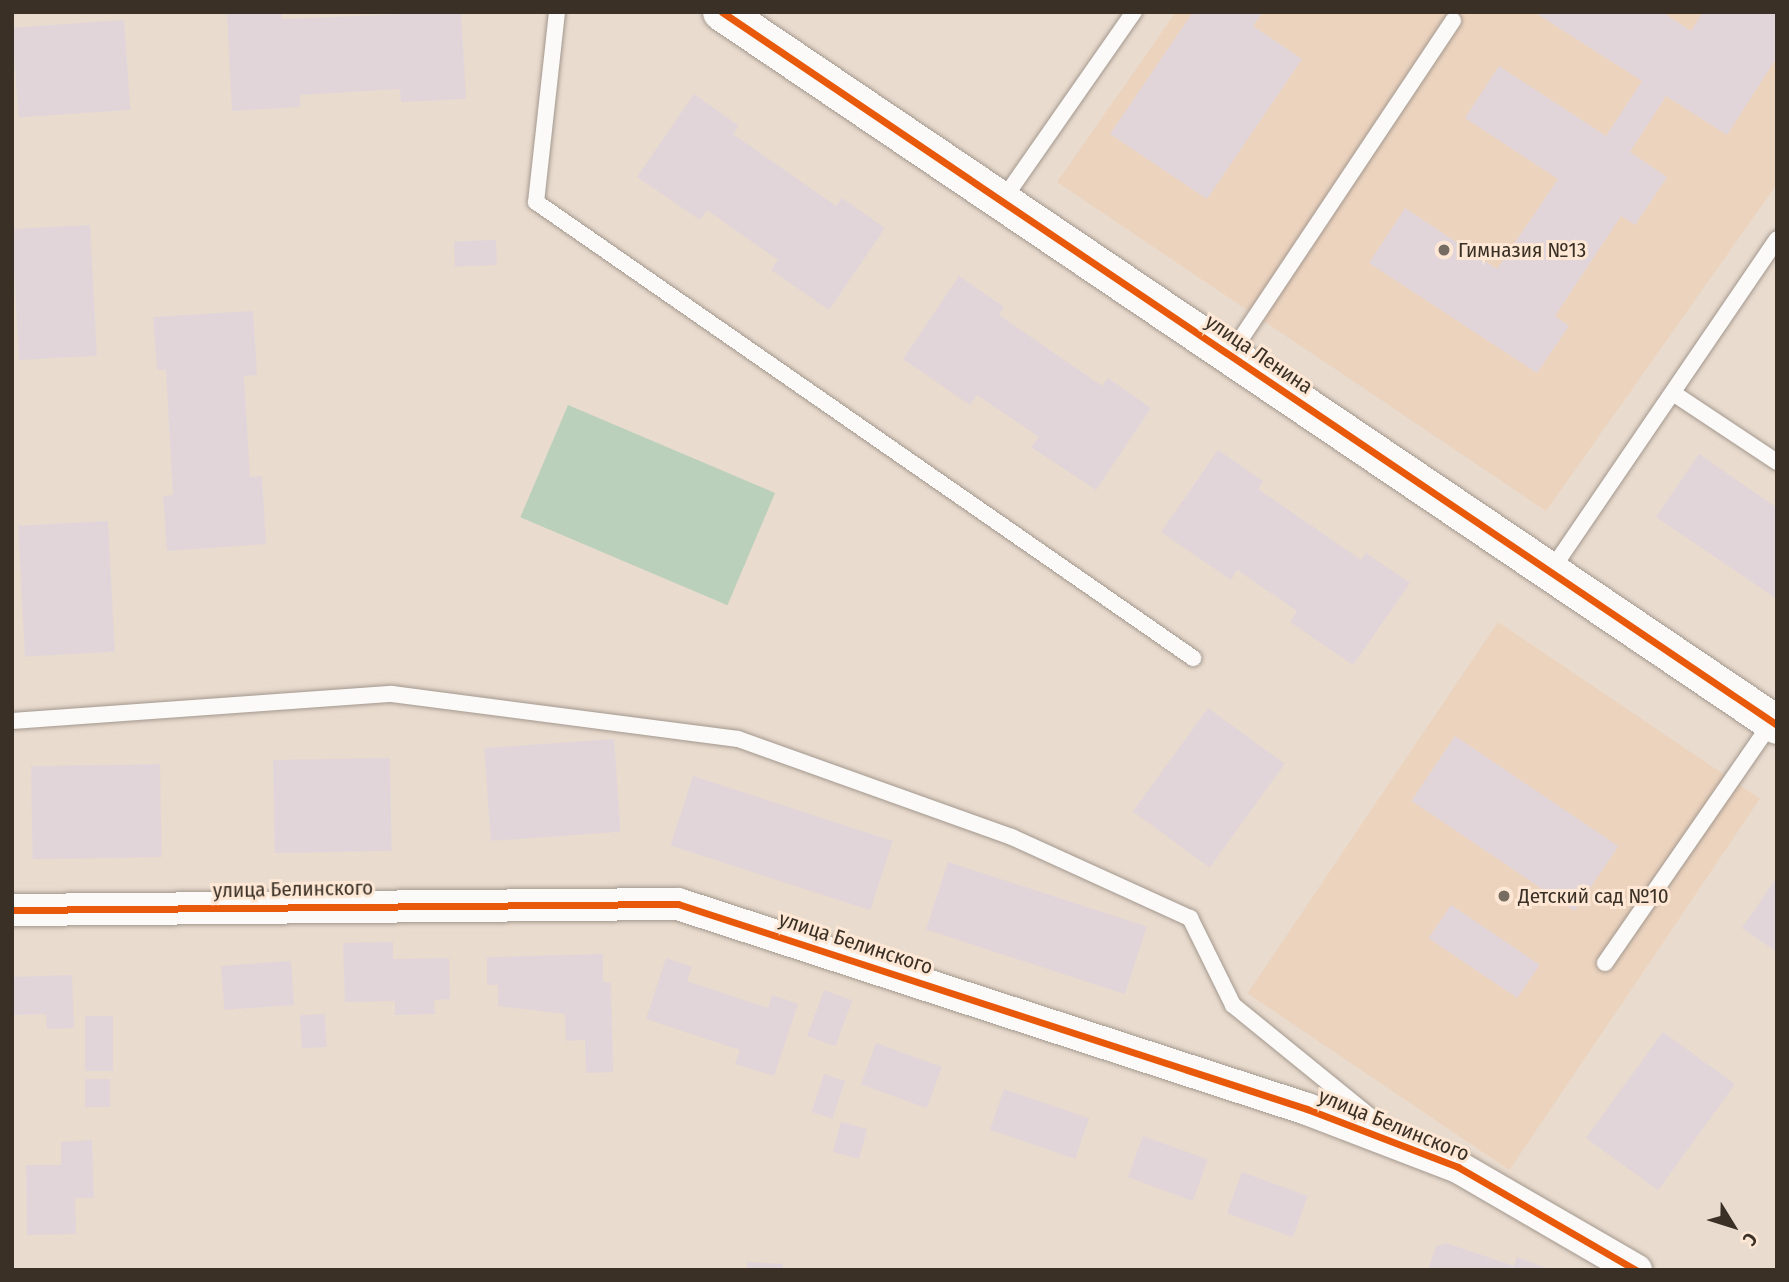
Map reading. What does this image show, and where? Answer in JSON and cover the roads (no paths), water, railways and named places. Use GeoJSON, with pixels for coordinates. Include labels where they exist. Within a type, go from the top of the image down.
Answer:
{"type":"FeatureCollection","features":[{"type":"Feature","properties":{"kind":"street","name":"улица Ленина"},"geometry":{"type":"LineString","coordinates":[[734,16],[1002,201],[1774,723]]}},
{"type":"Feature","properties":{"kind":"street","name":"улица Белинского"},"geometry":{"type":"LineString","coordinates":[[12,910],[678,904],[1307,1109],[1458,1167],[1636,1270]]}},
{"type":"Feature","properties":{"kind":"lane"},"geometry":{"type":"LineString","coordinates":[[557,12],[536,202],[1193,657]]}},
{"type":"Feature","properties":{"kind":"lane"},"geometry":{"type":"LineString","coordinates":[[1002,201],[1134,12]]}},
{"type":"Feature","properties":{"kind":"lane"},"geometry":{"type":"LineString","coordinates":[[1230,355],[1453,20]]}},
{"type":"Feature","properties":{"kind":"lane"},"geometry":{"type":"LineString","coordinates":[[1550,572],[1777,239]]}},
{"type":"Feature","properties":{"kind":"lane"},"geometry":{"type":"LineString","coordinates":[[1674,393],[1777,462]]}},
{"type":"Feature","properties":{"kind":"lane"},"geometry":{"type":"LineString","coordinates":[[12,721],[391,694],[738,739],[1012,837],[1190,918],[1233,1005],[1411,1149]]}},
{"type":"Feature","properties":{"kind":"lane"},"geometry":{"type":"LineString","coordinates":[[1605,963],[1774,723]]}},
{"type":"Feature","properties":{"kind":"place","name":"Гимназия №13"},"geometry":{"type":"Point","coordinates":[1444,250]}},
{"type":"Feature","properties":{"kind":"place","name":"Детский сад №10"},"geometry":{"type":"Point","coordinates":[1504,896]}}]}
